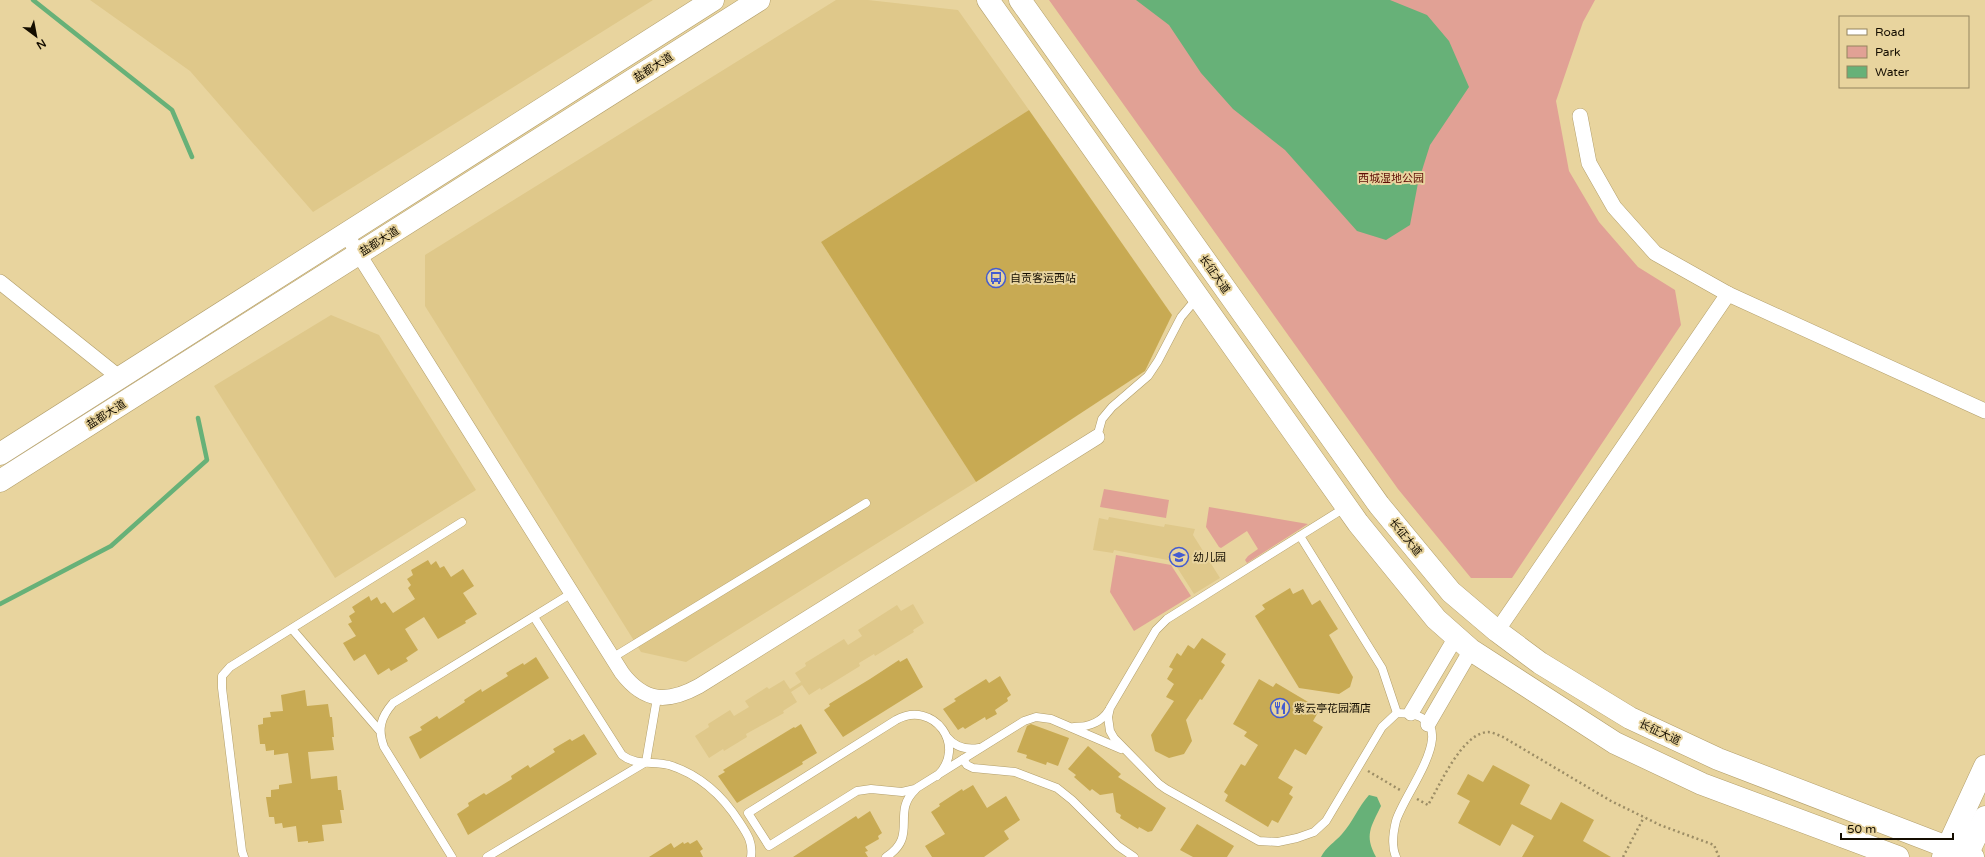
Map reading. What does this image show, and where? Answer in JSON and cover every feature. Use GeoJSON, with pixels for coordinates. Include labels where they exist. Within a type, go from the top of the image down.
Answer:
{"type":"FeatureCollection","features":[{"type":"Feature","properties":{"kind":"main road","name":"盐都大道"},"geometry":{"type":"LineString","coordinates":[[0,454],[713,0]]}},
{"type":"Feature","properties":{"kind":"main road","name":"盐都大道"},"geometry":{"type":"LineString","coordinates":[[0,481],[759,0]]}},
{"type":"Feature","properties":{"kind":"main road"},"geometry":{"type":"LineString","coordinates":[[988,0],[1346,507],[1436,619],[1464,644],[1615,743],[1702,784],[1898,857]]}},
{"type":"Feature","properties":{"kind":"main road","name":"长征大道"},"geometry":{"type":"LineString","coordinates":[[1020,0],[1379,505],[1451,592],[1497,631],[1540,663],[1630,718],[1718,759],[1945,852],[1968,856]]}},
{"type":"Feature","properties":{"kind":"main road"},"geometry":{"type":"LineString","coordinates":[[1945,852],[1985,766]]}},
{"type":"Feature","properties":{"kind":"main road"},"geometry":{"type":"LineString","coordinates":[[1968,856],[1985,816]]}},
{"type":"Feature","properties":{"kind":"street"},"geometry":{"type":"LineString","coordinates":[[1580,116],[1589,163],[1614,207],[1654,253],[1728,294],[1985,411]]}},
{"type":"Feature","properties":{"kind":"street"},"geometry":{"type":"LineString","coordinates":[[346,234],[612,658],[632,686],[643,693],[656,698],[670,698],[684,694],[699,686],[1097,437]]}},
{"type":"Feature","properties":{"kind":"street"},"geometry":{"type":"LineString","coordinates":[[0,282],[120,378]]}},
{"type":"Feature","properties":{"kind":"street"},"geometry":{"type":"LineString","coordinates":[[1497,631],[1728,294]]}},
{"type":"Feature","properties":{"kind":"street"},"geometry":{"type":"LineString","coordinates":[[1404,713],[1464,644]]}},
{"type":"Feature","properties":{"kind":"street"},"geometry":{"type":"LineString","coordinates":[[1428,724],[1464,644]]}},
{"type":"Feature","properties":{"kind":"lane"},"geometry":{"type":"LineString","coordinates":[[1097,437],[1102,419],[1112,406],[1148,376],[1181,317],[1197,298]]}},
{"type":"Feature","properties":{"kind":"lane"},"geometry":{"type":"LineString","coordinates":[[612,658],[866,503]]}},
{"type":"Feature","properties":{"kind":"lane"},"geometry":{"type":"LineString","coordinates":[[1071,727],[1083,727],[1094,723],[1105,716],[1156,630],[1167,619],[1346,507]]}},
{"type":"Feature","properties":{"kind":"lane"},"geometry":{"type":"LineString","coordinates":[[244,857],[242,851],[222,688],[222,676],[230,667],[462,522]]}},
{"type":"Feature","properties":{"kind":"lane"},"geometry":{"type":"LineString","coordinates":[[1300,536],[1382,668],[1404,713],[1428,724],[1432,732],[1433,743],[1428,758],[1395,826],[1392,838],[1396,857]]}},
{"type":"Feature","properties":{"kind":"lane"},"geometry":{"type":"LineString","coordinates":[[380,730],[385,712],[394,703],[572,593]]}},
{"type":"Feature","properties":{"kind":"lane"},"geometry":{"type":"LineString","coordinates":[[534,617],[622,755],[628,767],[623,776]]}},
{"type":"Feature","properties":{"kind":"lane"},"geometry":{"type":"LineString","coordinates":[[292,629],[380,730],[384,747],[452,857]]}},
{"type":"Feature","properties":{"kind":"lane"},"geometry":{"type":"LineString","coordinates":[[487,857],[646,762],[656,698]]}},
{"type":"Feature","properties":{"kind":"lane"},"geometry":{"type":"LineString","coordinates":[[1110,708],[1108,718],[1110,731],[1126,751],[1159,784],[1260,841],[1278,842],[1297,838],[1314,832],[1326,821],[1382,727],[1404,713]]}},
{"type":"Feature","properties":{"kind":"lane"},"geometry":{"type":"LineString","coordinates":[[738,819],[904,716],[912,714],[927,716],[938,724],[946,736],[954,744],[966,749],[985,746]]}},
{"type":"Feature","properties":{"kind":"lane"},"geometry":{"type":"LineString","coordinates":[[748,813],[769,846],[857,791],[871,789],[902,792],[915,789],[1029,718],[1036,717],[1051,719],[1126,751]]}},
{"type":"Feature","properties":{"kind":"lane"},"geometry":{"type":"LineString","coordinates":[[937,776],[943,770],[948,760],[950,749],[946,736]]}},
{"type":"Feature","properties":{"kind":"lane"},"geometry":{"type":"LineString","coordinates":[[622,755],[635,762],[668,765],[693,776],[715,791],[738,819],[751,842],[750,857]]}},
{"type":"Feature","properties":{"kind":"lane"},"geometry":{"type":"LineString","coordinates":[[963,759],[967,765],[973,768],[1015,772],[1056,788],[1072,800],[1118,846],[1134,857]]}},
{"type":"Feature","properties":{"kind":"lane"},"geometry":{"type":"LineString","coordinates":[[886,857],[895,851],[902,841],[904,829],[904,805],[915,789]]}},
{"type":"Feature","properties":{"kind":"path"},"geometry":{"type":"LineString","coordinates":[[1359,766],[1428,805],[1464,744],[1476,736],[1488,732],[1503,737],[1571,779],[1644,817],[1660,825],[1714,845],[1719,857]]}},
{"type":"Feature","properties":{"kind":"path"},"geometry":{"type":"LineString","coordinates":[[1623,857],[1644,817]]}},
{"type":"Feature","properties":{"kind":"shaded area"},"geometry":{"type":"Polygon","coordinates":[[[90,0],[653,0],[313,212],[190,71],[90,0]]]}},
{"type":"Feature","properties":{"kind":"shaded area"},"geometry":{"type":"Polygon","coordinates":[[[836,0],[868,0],[958,10],[1029,110],[821,242],[976,482],[686,662],[641,652],[425,306],[425,255],[836,0]]]}},
{"type":"Feature","properties":{"kind":"shaded area"},"geometry":{"type":"Polygon","coordinates":[[[331,315],[379,335],[476,490],[335,578],[214,386],[331,315]]]}},
{"type":"Feature","properties":{"kind":"shaded area","name":"幼儿园"},"geometry":{"type":"Polygon","coordinates":[[[1109,517],[1164,527],[1165,524],[1195,529],[1193,535],[1220,578],[1194,594],[1173,561],[1114,550],[1113,553],[1093,550],[1099,518],[1108,520],[1109,517]]]}},
{"type":"Feature","properties":{"kind":"shaded area"},"geometry":{"type":"Polygon","coordinates":[[[913,604],[924,623],[913,630],[914,632],[875,656],[874,654],[859,663],[860,666],[821,690],[820,688],[809,695],[802,685],[791,692],[797,702],[783,711],[784,713],[746,734],[747,737],[724,751],[723,749],[709,758],[695,736],[709,727],[708,724],[730,710],[734,716],[749,707],[745,701],[767,687],[769,689],[784,680],[790,689],[801,682],[795,673],[806,666],[805,663],[844,639],[848,645],[862,636],[858,630],[897,605],[901,611],[913,604]]]}},
{"type":"Feature","properties":{"kind":"green space","name":"西城湿地公园"},"geometry":{"type":"Polygon","coordinates":[[[1049,0],[1595,0],[1583,22],[1556,101],[1569,171],[1599,222],[1638,267],[1675,290],[1681,325],[1512,578],[1471,578],[1398,489],[1049,0]]]}},
{"type":"Feature","properties":{"kind":"green space"},"geometry":{"type":"Polygon","coordinates":[[[1104,489],[1169,500],[1166,518],[1100,507],[1104,489]]]}},
{"type":"Feature","properties":{"kind":"green space"},"geometry":{"type":"Polygon","coordinates":[[[1209,507],[1308,524],[1247,563],[1245,560],[1248,556],[1258,549],[1247,531],[1221,548],[1219,547],[1206,527],[1209,507]]]}},
{"type":"Feature","properties":{"kind":"green space"},"geometry":{"type":"Polygon","coordinates":[[[1116,555],[1171,565],[1191,596],[1134,631],[1110,592],[1116,555]]]}},
{"type":"Feature","properties":{"kind":"water"},"geometry":{"type":"Polygon","coordinates":[[[1136,0],[1390,0],[1427,15],[1449,41],[1469,87],[1430,145],[1418,183],[1410,225],[1386,240],[1357,231],[1285,150],[1233,109],[1201,73],[1169,25],[1136,0]]]}},
{"type":"Feature","properties":{"kind":"water"},"geometry":{"type":"Polygon","coordinates":[[[1369,795],[1377,797],[1381,806],[1370,831],[1370,843],[1376,857],[1321,857],[1325,850],[1346,829],[1369,795]]]}},
{"type":"Feature","properties":{"kind":"building","name":"自贡客运西站"},"geometry":{"type":"Polygon","coordinates":[[[1029,110],[1172,315],[1145,371],[976,482],[821,242],[1029,110]]]}},
{"type":"Feature","properties":{"kind":"building"},"geometry":{"type":"Polygon","coordinates":[[[428,560],[431,565],[436,561],[440,568],[444,566],[451,577],[463,569],[474,586],[463,593],[477,614],[465,621],[466,623],[438,639],[424,617],[405,629],[418,650],[406,658],[408,661],[391,671],[389,668],[378,675],[365,654],[354,661],[343,643],[356,636],[348,624],[352,622],[349,616],[355,612],[352,607],[369,596],[371,601],[377,597],[381,604],[385,602],[393,613],[415,599],[408,588],[411,585],[407,579],[413,575],[411,570],[428,560]]]}},
{"type":"Feature","properties":{"kind":"building"},"geometry":{"type":"Polygon","coordinates":[[[1290,588],[1293,594],[1303,589],[1312,605],[1320,600],[1338,629],[1329,635],[1353,677],[1350,687],[1339,694],[1299,688],[1255,616],[1265,609],[1262,605],[1290,588]]]}},
{"type":"Feature","properties":{"kind":"building"},"geometry":{"type":"Polygon","coordinates":[[[1202,638],[1226,654],[1221,662],[1225,665],[1202,700],[1200,699],[1186,720],[1192,741],[1184,754],[1169,758],[1155,751],[1151,735],[1174,701],[1166,697],[1174,684],[1167,679],[1173,669],[1169,667],[1177,653],[1181,656],[1188,645],[1194,649],[1202,638]]]}},
{"type":"Feature","properties":{"kind":"building"},"geometry":{"type":"Polygon","coordinates":[[[536,657],[549,678],[420,759],[409,737],[422,730],[420,727],[437,716],[439,719],[465,702],[464,700],[481,689],[482,692],[508,676],[506,673],[523,663],[524,665],[536,657]]]}},
{"type":"Feature","properties":{"kind":"building"},"geometry":{"type":"Polygon","coordinates":[[[907,658],[923,687],[843,737],[824,710],[830,706],[829,704],[899,660],[900,662],[907,658]]]}},
{"type":"Feature","properties":{"kind":"building"},"geometry":{"type":"Polygon","coordinates":[[[1000,676],[1011,695],[1007,698],[1008,701],[995,710],[997,714],[986,720],[985,717],[965,729],[963,727],[958,730],[943,709],[956,701],[954,699],[986,679],[989,683],[1000,676]]]}},
{"type":"Feature","properties":{"kind":"building"},"geometry":{"type":"Polygon","coordinates":[[[1259,679],[1273,687],[1276,683],[1320,709],[1313,721],[1323,727],[1306,755],[1295,749],[1278,778],[1293,787],[1289,794],[1293,797],[1278,823],[1272,820],[1268,827],[1225,801],[1228,795],[1224,792],[1241,764],[1245,766],[1258,745],[1244,736],[1247,732],[1233,724],[1259,679]]]}},
{"type":"Feature","properties":{"kind":"building"},"geometry":{"type":"Polygon","coordinates":[[[305,690],[307,706],[328,704],[330,717],[332,717],[334,737],[332,737],[334,750],[308,752],[311,779],[337,776],[338,790],[341,790],[344,810],[340,810],[342,823],[322,825],[324,841],[308,843],[308,841],[298,842],[296,826],[283,828],[282,823],[275,824],[274,817],[269,817],[266,797],[271,797],[271,790],[279,789],[279,785],[292,783],[288,753],[274,755],[274,750],[266,751],[265,744],[260,744],[258,725],[263,724],[263,718],[271,717],[270,712],[283,711],[281,695],[305,690]]]}},
{"type":"Feature","properties":{"kind":"building"},"geometry":{"type":"Polygon","coordinates":[[[801,724],[817,753],[802,762],[803,764],[737,803],[718,776],[725,772],[723,770],[801,724]]]}},
{"type":"Feature","properties":{"kind":"building"},"geometry":{"type":"Polygon","coordinates":[[[1031,724],[1069,738],[1058,766],[1047,762],[1046,765],[1026,758],[1027,755],[1017,752],[1027,726],[1031,724]]]}},
{"type":"Feature","properties":{"kind":"building"},"geometry":{"type":"Polygon","coordinates":[[[584,734],[597,754],[468,835],[457,814],[469,806],[468,803],[484,793],[486,795],[512,779],[511,776],[528,765],[530,768],[555,752],[553,749],[570,739],[572,741],[584,734]]]}},
{"type":"Feature","properties":{"kind":"building"},"geometry":{"type":"Polygon","coordinates":[[[1088,746],[1121,774],[1118,777],[1166,808],[1152,831],[1148,832],[1139,827],[1138,829],[1120,818],[1121,815],[1116,812],[1113,793],[1100,795],[1092,789],[1090,791],[1074,777],[1076,775],[1068,769],[1088,746]]]}},
{"type":"Feature","properties":{"kind":"building"},"geometry":{"type":"Polygon","coordinates":[[[1493,765],[1530,785],[1520,804],[1551,820],[1561,802],[1594,820],[1583,841],[1611,857],[1522,857],[1534,836],[1512,824],[1500,846],[1458,823],[1470,801],[1457,794],[1468,774],[1483,782],[1493,765]]]}},
{"type":"Feature","properties":{"kind":"building"},"geometry":{"type":"Polygon","coordinates":[[[973,785],[987,808],[1006,796],[1020,820],[1004,831],[1009,839],[984,857],[932,857],[925,846],[945,834],[931,812],[940,806],[939,804],[962,789],[963,791],[973,785]]]}},
{"type":"Feature","properties":{"kind":"building"},"geometry":{"type":"Polygon","coordinates":[[[870,811],[882,833],[878,836],[879,839],[865,847],[868,851],[865,852],[868,857],[793,857],[856,816],[858,819],[870,811]]]}},
{"type":"Feature","properties":{"kind":"building"},"geometry":{"type":"Polygon","coordinates":[[[1197,824],[1234,846],[1227,857],[1193,857],[1180,850],[1197,824]]]}},
{"type":"Feature","properties":{"kind":"building"},"geometry":{"type":"Polygon","coordinates":[[[697,840],[703,849],[700,851],[703,857],[649,857],[671,843],[674,848],[683,842],[684,844],[688,842],[690,844],[697,840]]]}},
{"type":"Feature","properties":{"kind":"waterway"},"geometry":{"type":"LineString","coordinates":[[33,0],[172,110],[192,157]]}},
{"type":"Feature","properties":{"kind":"waterway"},"geometry":{"type":"LineString","coordinates":[[0,604],[111,546],[207,460],[198,418]]}},
{"type":"Feature","properties":{"kind":"place","name":"自贡客运西站"},"geometry":{"type":"Point","coordinates":[996,278]}},
{"type":"Feature","properties":{"kind":"place","name":"幼儿园"},"geometry":{"type":"Point","coordinates":[1179,557]}},
{"type":"Feature","properties":{"kind":"place","name":"紫云亭花园酒店"},"geometry":{"type":"Point","coordinates":[1280,708]}}]}
